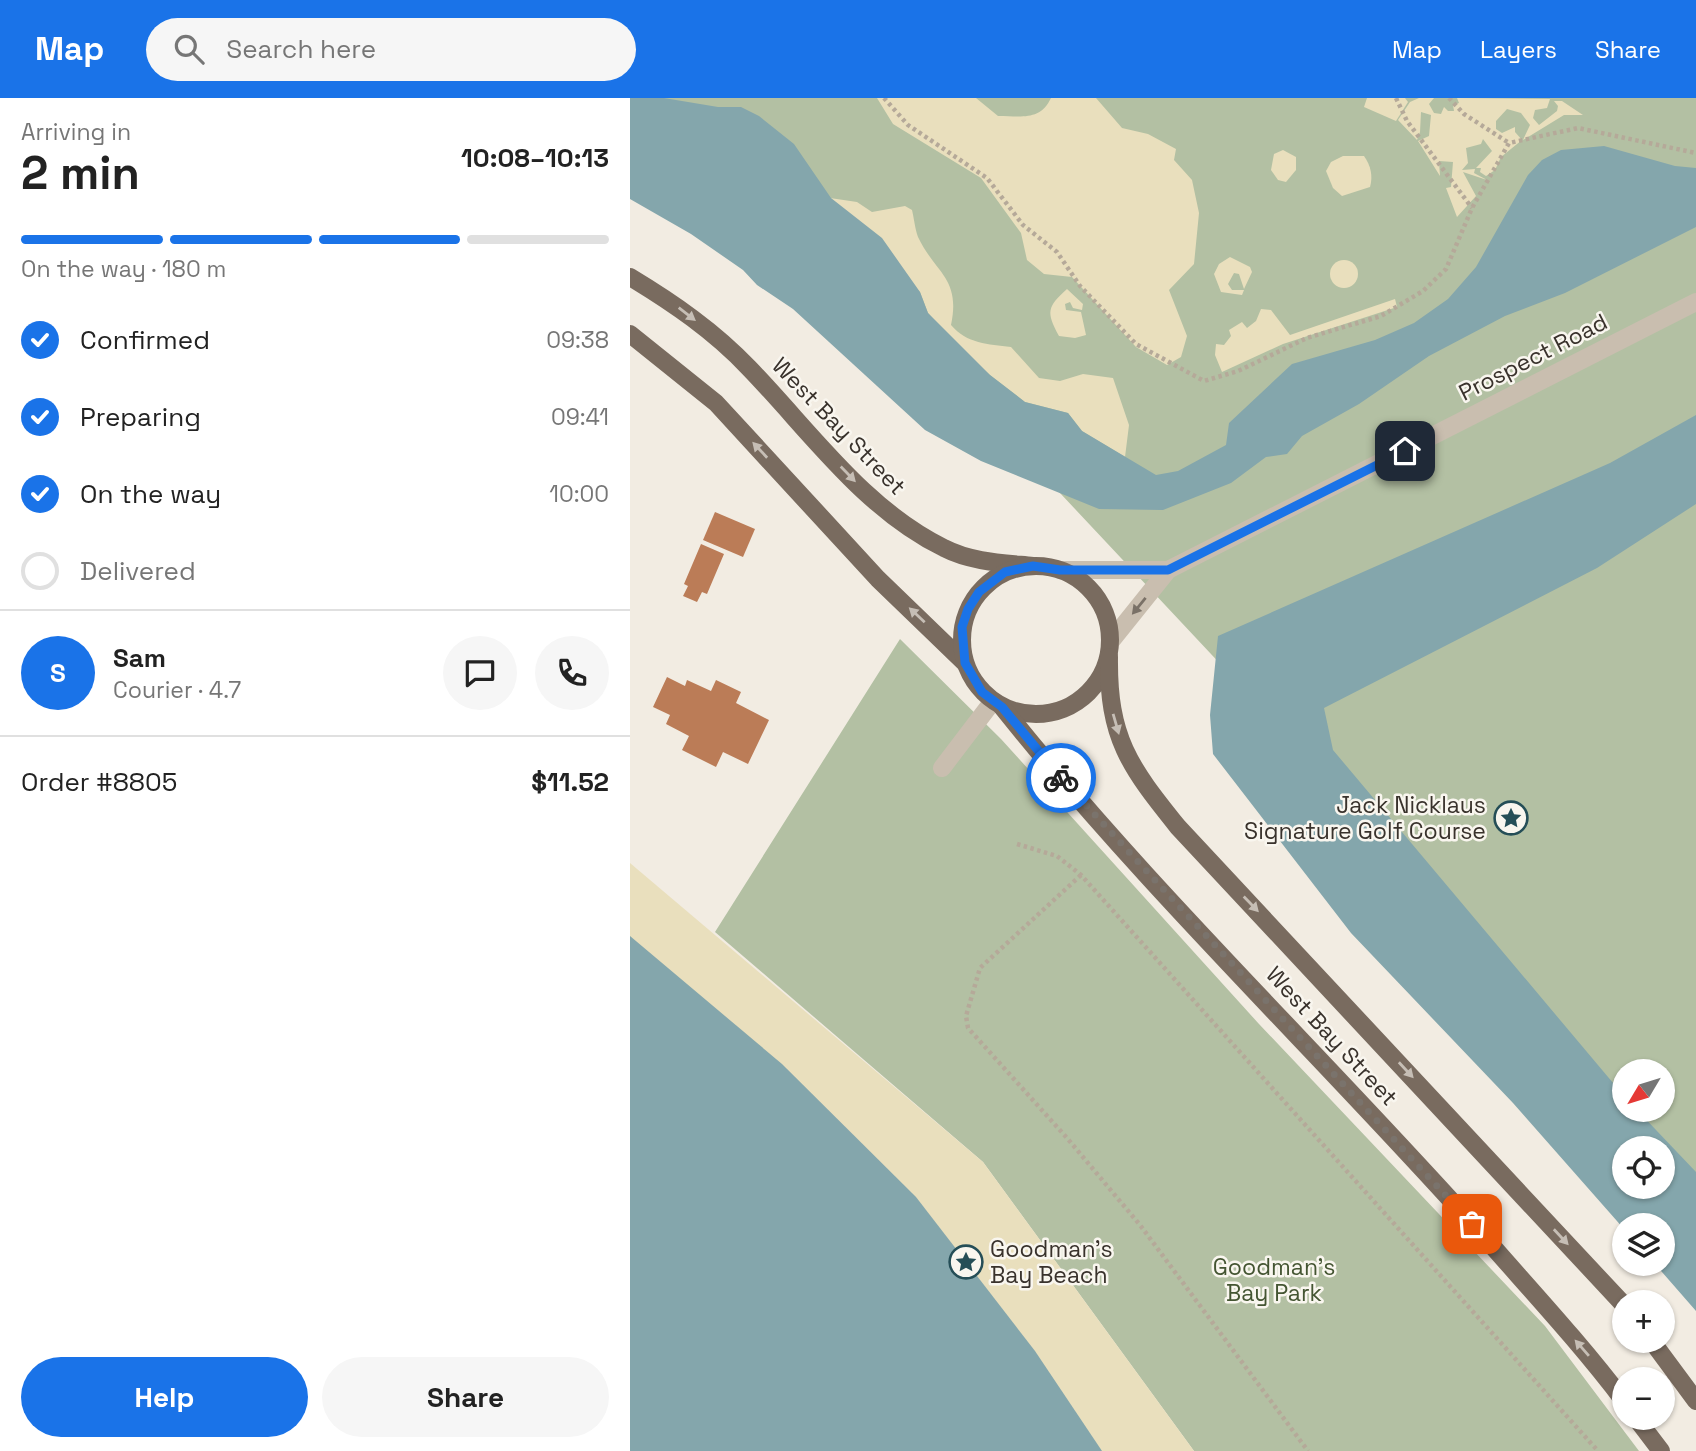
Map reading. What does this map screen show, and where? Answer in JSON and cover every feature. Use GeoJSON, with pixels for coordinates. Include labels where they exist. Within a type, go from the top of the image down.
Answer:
{"type":"FeatureCollection","features":[{"type":"Feature","properties":{"kind":"main road","name":"West Bay Street"},"geometry":{"type":"LineString","coordinates":[[630,277],[684,310],[747,365],[881,508],[913,531],[967,557],[1033,566]]}},
{"type":"Feature","properties":{"kind":"main road"},"geometry":{"type":"LineString","coordinates":[[630,334],[639,338],[716,403],[878,579],[965,663]]}},
{"type":"Feature","properties":{"kind":"main road"},"geometry":{"type":"LineString","coordinates":[[1033,566],[1060,570],[1077,578],[1100,602],[1109,625],[1110,649],[1103,675],[1090,692],[1061,711],[1028,715],[998,704],[973,680],[965,663],[962,627],[974,598],[992,580],[1005,572],[1033,566]]}},
{"type":"Feature","properties":{"kind":"main road","name":"West Bay Street"},"geometry":{"type":"LineString","coordinates":[[1110,649],[1109,700],[1127,757],[1141,782],[1178,827],[1612,1292]]}},
{"type":"Feature","properties":{"kind":"main road","name":"West Bay Street"},"geometry":{"type":"LineString","coordinates":[[998,704],[1074,793],[1454,1203],[1612,1385]]}},
{"type":"Feature","properties":{"kind":"main road"},"geometry":{"type":"LineString","coordinates":[[1661,1353],[1696,1401]]}},
{"type":"Feature","properties":{"kind":"main road"},"geometry":{"type":"LineString","coordinates":[[1645,1430],[1661,1451]]}},
{"type":"Feature","properties":{"kind":"street","name":"Prospect Road"},"geometry":{"type":"LineString","coordinates":[[1110,649],[1168,570],[1696,302]]}},
{"type":"Feature","properties":{"kind":"street","name":"Prospect Road"},"geometry":{"type":"LineString","coordinates":[[1060,570],[1168,570]]}},
{"type":"Feature","properties":{"kind":"street"},"geometry":{"type":"LineString","coordinates":[[942,768],[998,704]]}},
{"type":"Feature","properties":{"kind":"path"},"geometry":{"type":"LineString","coordinates":[[884,98],[908,125],[987,178],[1023,225],[1057,252],[1080,286],[1136,344],[1204,381],[1238,371],[1307,338],[1381,316],[1423,291],[1446,269],[1472,208],[1509,143]]}},
{"type":"Feature","properties":{"kind":"path"},"geometry":{"type":"LineString","coordinates":[[1396,98],[1407,121],[1472,208]]}},
{"type":"Feature","properties":{"kind":"path"},"geometry":{"type":"LineString","coordinates":[[1449,98],[1464,114],[1509,143],[1578,128],[1696,153]]}},
{"type":"Feature","properties":{"kind":"path"},"geometry":{"type":"LineString","coordinates":[[1017,844],[1057,856],[1081,875],[1598,1451]]}},
{"type":"Feature","properties":{"kind":"path"},"geometry":{"type":"LineString","coordinates":[[1081,875],[980,968],[966,1016],[968,1028],[1067,1138],[1140,1225],[1308,1451]]}},
{"type":"Feature","properties":{"kind":"green space","name":"Jack Nicklaus Signature Golf Course"},"geometry":{"type":"Polygon","coordinates":[[[630,98],[1696,98],[1696,1277],[1675,1245],[1675,1213],[1644,1213],[1632,1199],[1675,1199],[1675,1136],[1612,1136],[1612,1177],[1411,951],[1241,686],[940,365],[630,98]]]}},
{"type":"Feature","properties":{"kind":"green space","name":"Goodman's Bay Park"},"geometry":{"type":"Polygon","coordinates":[[[900,639],[1001,739],[1259,1024],[1545,1326],[1612,1415],[1612,1430],[1623,1430],[1639,1451],[1194,1451],[983,1162],[715,932],[900,639]]]}},
{"type":"Feature","properties":{"kind":"sand"},"geometry":{"type":"Polygon","coordinates":[[[877,98],[976,98],[998,116],[1029,116],[1041,111],[1051,98],[1096,98],[1122,128],[1148,134],[1176,149],[1174,160],[1192,180],[1199,213],[1194,264],[1169,290],[1187,336],[1181,357],[1167,365],[1136,347],[1072,277],[1044,274],[1027,260],[1021,233],[981,178],[893,124],[877,98]]]}},
{"type":"Feature","properties":{"kind":"sand"},"geometry":{"type":"Polygon","coordinates":[[[1367,98],[1405,98],[1408,102],[1396,121],[1364,107],[1367,98]]]}},
{"type":"Feature","properties":{"kind":"sand"},"geometry":{"type":"Polygon","coordinates":[[[1419,98],[1434,98],[1429,104],[1434,113],[1441,114],[1444,107],[1448,111],[1454,111],[1453,105],[1459,103],[1457,98],[1550,99],[1547,108],[1535,110],[1533,118],[1539,125],[1557,111],[1558,106],[1554,101],[1562,101],[1583,115],[1564,115],[1523,140],[1530,125],[1521,113],[1507,109],[1496,121],[1496,129],[1502,133],[1515,127],[1515,132],[1522,140],[1501,157],[1495,170],[1486,176],[1480,172],[1481,168],[1476,168],[1492,151],[1483,139],[1481,144],[1466,148],[1468,163],[1462,170],[1475,169],[1474,173],[1487,180],[1463,172],[1476,196],[1457,217],[1446,188],[1451,187],[1453,162],[1439,161],[1440,176],[1418,141],[1429,136],[1431,115],[1421,112],[1417,140],[1398,120],[1410,102],[1419,98]]]}},
{"type":"Feature","properties":{"kind":"sand"},"geometry":{"type":"Polygon","coordinates":[[[1283,150],[1296,157],[1296,170],[1286,182],[1278,180],[1271,170],[1274,154],[1283,150]]]}},
{"type":"Feature","properties":{"kind":"sand"},"geometry":{"type":"Polygon","coordinates":[[[1343,156],[1364,156],[1371,171],[1370,187],[1342,196],[1333,188],[1326,171],[1331,162],[1343,156]]]}},
{"type":"Feature","properties":{"kind":"sand"},"geometry":{"type":"Polygon","coordinates":[[[830,198],[857,202],[872,212],[905,206],[912,210],[918,237],[949,286],[953,309],[951,325],[964,336],[978,342],[1011,347],[1039,378],[1060,381],[1083,374],[1113,378],[1129,425],[1125,457],[1082,431],[1068,413],[1025,402],[990,375],[957,346],[928,313],[920,292],[830,198]]]}},
{"type":"Feature","properties":{"kind":"sand"},"geometry":{"type":"Polygon","coordinates":[[[1230,257],[1250,267],[1252,272],[1244,289],[1239,274],[1234,273],[1228,284],[1232,290],[1244,290],[1242,295],[1221,292],[1214,274],[1219,264],[1230,257]]]}},
{"type":"Feature","properties":{"kind":"sand"},"geometry":{"type":"Polygon","coordinates":[[[1344,260],[1354,264],[1358,274],[1354,284],[1344,288],[1334,284],[1330,274],[1334,264],[1344,260]]]}},
{"type":"Feature","properties":{"kind":"sand"},"geometry":{"type":"Polygon","coordinates":[[[1067,289],[1083,304],[1082,310],[1073,308],[1070,302],[1065,304],[1066,310],[1081,312],[1086,335],[1075,338],[1059,336],[1052,321],[1052,305],[1067,289]]]}},
{"type":"Feature","properties":{"kind":"sand"},"geometry":{"type":"Polygon","coordinates":[[[1395,299],[1397,307],[1283,344],[1222,372],[1215,355],[1216,344],[1224,345],[1231,336],[1229,330],[1242,322],[1247,328],[1256,321],[1261,309],[1271,310],[1290,335],[1395,299]]]}},
{"type":"Feature","properties":{"kind":"sand","name":"Goodman's Bay Beach"},"geometry":{"type":"Polygon","coordinates":[[[630,863],[983,1162],[1194,1451],[1023,1451],[630,1009],[630,863]]]}},
{"type":"Feature","properties":{"kind":"water"},"geometry":{"type":"Polygon","coordinates":[[[630,98],[664,98],[718,107],[741,107],[759,116],[794,144],[831,198],[882,238],[920,292],[928,313],[990,375],[1025,402],[1068,413],[1082,431],[1156,475],[1178,471],[1226,445],[1229,423],[1292,364],[1375,340],[1414,323],[1448,299],[1476,267],[1528,175],[1542,160],[1561,150],[1604,146],[1675,166],[1696,168],[1696,227],[1565,293],[1505,316],[1429,356],[1359,404],[1302,436],[1287,454],[1266,457],[1231,483],[1163,510],[1099,509],[981,461],[925,430],[793,309],[691,234],[630,199],[630,98]]]}},
{"type":"Feature","properties":{"kind":"water"},"geometry":{"type":"Polygon","coordinates":[[[1696,415],[1696,504],[1597,568],[1324,708],[1333,750],[1612,1082],[1612,1122],[1648,1122],[1662,1136],[1612,1136],[1612,1199],[1675,1199],[1675,1150],[1696,1172],[1696,1311],[1665,1276],[1675,1276],[1675,1213],[1612,1213],[1612,1215],[1513,1103],[1351,933],[1213,754],[1210,715],[1218,636],[1610,463],[1696,415]]]}},
{"type":"Feature","properties":{"kind":"water"},"geometry":{"type":"Polygon","coordinates":[[[630,936],[782,1064],[916,1197],[1035,1351],[1102,1451],[630,1451],[630,936]]]}},
{"type":"Feature","properties":{"kind":"building"},"geometry":{"type":"Polygon","coordinates":[[[715,512],[755,529],[743,557],[703,540],[715,512]]]}},
{"type":"Feature","properties":{"kind":"building"},"geometry":{"type":"Polygon","coordinates":[[[701,544],[724,554],[707,594],[702,592],[697,602],[683,596],[688,586],[684,584],[701,544]]]}},
{"type":"Feature","properties":{"kind":"building"},"geometry":{"type":"Polygon","coordinates":[[[667,677],[685,686],[687,680],[711,691],[716,680],[741,692],[736,703],[769,720],[748,764],[723,752],[716,767],[682,750],[689,736],[666,724],[670,715],[653,707],[667,677]]]}},
{"type":"Feature","properties":{"kind":"way so far"},"geometry":{"type":"LineString","coordinates":[[1061,778],[1472,1224]]}},
{"type":"Feature","properties":{"kind":"place","name":"Jack Nicklaus Signature Golf Course"},"geometry":{"type":"Point","coordinates":[1511,818]}},
{"type":"Feature","properties":{"kind":"place","name":"Goodman's Bay Beach"},"geometry":{"type":"Point","coordinates":[966,1262]}},
{"type":"Feature","properties":{"kind":"route"},"geometry":{"type":"LineString","coordinates":[[1061,778],[1002,707],[982,692],[965,663],[962,627],[968,609],[979,592],[1005,572],[1033,566],[1060,570],[1168,570],[1405,451]]}}]}
